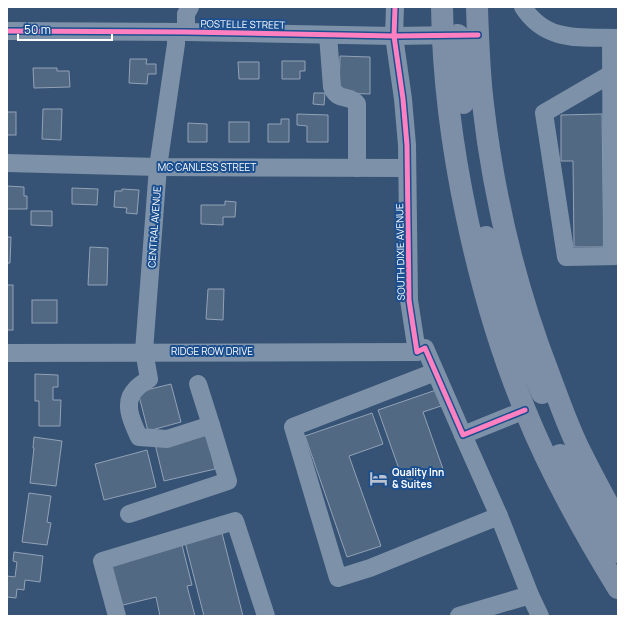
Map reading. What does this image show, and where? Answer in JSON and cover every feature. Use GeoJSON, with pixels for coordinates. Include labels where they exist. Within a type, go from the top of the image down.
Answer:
{"type":"FeatureCollection","features":[{"type":"Feature","properties":{"kind":"main road"},"geometry":{"type":"LineString","coordinates":[[442,7],[461,35],[481,81],[487,141],[504,230],[514,271],[531,325],[558,398],[578,446],[618,522]]}},
{"type":"Feature","properties":{"kind":"main road"},"geometry":{"type":"LineString","coordinates":[[463,7],[461,35],[449,113],[458,173],[483,287],[496,332],[525,410],[564,494],[618,588]]}},
{"type":"Feature","properties":{"kind":"main road"},"geometry":{"type":"LineString","coordinates":[[461,35],[478,7]]}},
{"type":"Feature","properties":{"kind":"main road"},"geometry":{"type":"LineString","coordinates":[[516,387],[527,397],[536,409],[564,464],[618,552]]}},
{"type":"Feature","properties":{"kind":"street","name":"CENTRAL AVENUE"},"geometry":{"type":"LineString","coordinates":[[190,7],[186,14],[176,44],[158,167],[144,351],[149,379],[135,390],[128,400],[131,418],[139,437],[167,439],[211,425]]}},
{"type":"Feature","properties":{"kind":"street","name":"SOUTH DIXIE AVENUE"},"geometry":{"type":"LineString","coordinates":[[395,7],[394,36],[406,122],[409,300],[417,352]]}},
{"type":"Feature","properties":{"kind":"street"},"geometry":{"type":"LineString","coordinates":[[525,10],[542,26],[561,36],[614,38],[615,256],[566,257],[544,113],[614,75]]}},
{"type":"Feature","properties":{"kind":"street","name":"POSTELLE STREET"},"geometry":{"type":"LineString","coordinates":[[7,31],[181,32],[394,36],[461,35]]}},
{"type":"Feature","properties":{"kind":"street"},"geometry":{"type":"LineString","coordinates":[[328,35],[332,87],[334,93],[339,96],[355,100],[357,104],[358,168]]}},
{"type":"Feature","properties":{"kind":"street","name":"MC CANLESS STREET"},"geometry":{"type":"LineString","coordinates":[[7,163],[158,167],[407,168]]}},
{"type":"Feature","properties":{"kind":"street"},"geometry":{"type":"LineString","coordinates":[[417,352],[425,348],[500,516],[530,595],[540,616]]}},
{"type":"Feature","properties":{"kind":"street","name":"RIDGE ROW DRIVE"},"geometry":{"type":"LineString","coordinates":[[7,352],[417,352]]}},
{"type":"Feature","properties":{"kind":"street"},"geometry":{"type":"LineString","coordinates":[[435,372],[293,427],[338,578],[370,568],[500,516]]}},
{"type":"Feature","properties":{"kind":"street"},"geometry":{"type":"LineString","coordinates":[[129,514],[228,481],[198,384]]}},
{"type":"Feature","properties":{"kind":"street"},"geometry":{"type":"LineString","coordinates":[[463,435],[525,410]]}},
{"type":"Feature","properties":{"kind":"street"},"geometry":{"type":"LineString","coordinates":[[117,616],[102,561],[235,521],[266,616]]}},
{"type":"Feature","properties":{"kind":"street"},"geometry":{"type":"LineString","coordinates":[[459,616],[530,595]]}},
{"type":"Feature","properties":{"kind":"building"},"geometry":{"type":"Polygon","coordinates":[[[340,56],[370,57],[370,94],[339,93],[340,56]]]}},
{"type":"Feature","properties":{"kind":"building"},"geometry":{"type":"Polygon","coordinates":[[[130,59],[147,59],[146,64],[156,64],[156,74],[148,74],[147,84],[129,83],[130,59]]]}},
{"type":"Feature","properties":{"kind":"building"},"geometry":{"type":"Polygon","coordinates":[[[282,61],[305,61],[305,71],[300,71],[300,79],[282,79],[282,61]]]}},
{"type":"Feature","properties":{"kind":"building"},"geometry":{"type":"Polygon","coordinates":[[[238,62],[259,62],[259,79],[239,79],[238,62]]]}},
{"type":"Feature","properties":{"kind":"building"},"geometry":{"type":"Polygon","coordinates":[[[33,68],[57,68],[57,71],[69,71],[70,87],[34,88],[33,68]]]}},
{"type":"Feature","properties":{"kind":"building"},"geometry":{"type":"Polygon","coordinates":[[[314,93],[325,93],[324,105],[313,104],[314,93]]]}},
{"type":"Feature","properties":{"kind":"building"},"geometry":{"type":"Polygon","coordinates":[[[43,109],[62,109],[61,140],[42,139],[43,109]]]}},
{"type":"Feature","properties":{"kind":"building"},"geometry":{"type":"Polygon","coordinates":[[[7,112],[16,112],[16,135],[7,135],[7,112]]]}},
{"type":"Feature","properties":{"kind":"building"},"geometry":{"type":"Polygon","coordinates":[[[297,114],[328,115],[328,142],[307,142],[307,126],[297,125],[297,114]]]}},
{"type":"Feature","properties":{"kind":"building"},"geometry":{"type":"Polygon","coordinates":[[[602,114],[604,247],[574,247],[573,161],[561,161],[561,115],[602,114]]]}},
{"type":"Feature","properties":{"kind":"building"},"geometry":{"type":"Polygon","coordinates":[[[281,119],[289,119],[289,142],[268,142],[268,124],[281,124],[281,119]]]}},
{"type":"Feature","properties":{"kind":"building"},"geometry":{"type":"Polygon","coordinates":[[[229,122],[249,122],[249,142],[229,142],[229,122]]]}},
{"type":"Feature","properties":{"kind":"building"},"geometry":{"type":"Polygon","coordinates":[[[188,123],[207,124],[207,142],[188,142],[188,123]]]}},
{"type":"Feature","properties":{"kind":"building"},"geometry":{"type":"Polygon","coordinates":[[[7,186],[24,187],[24,196],[27,196],[27,209],[7,209],[7,186]]]}},
{"type":"Feature","properties":{"kind":"building"},"geometry":{"type":"Polygon","coordinates":[[[72,188],[98,189],[97,205],[72,204],[72,188]]]}},
{"type":"Feature","properties":{"kind":"building"},"geometry":{"type":"Polygon","coordinates":[[[122,189],[139,190],[137,214],[126,213],[127,208],[114,207],[115,191],[122,191],[122,189]]]}},
{"type":"Feature","properties":{"kind":"building"},"geometry":{"type":"Polygon","coordinates":[[[225,201],[236,202],[235,217],[223,217],[223,225],[201,224],[201,205],[225,205],[225,201]]]}},
{"type":"Feature","properties":{"kind":"building"},"geometry":{"type":"Polygon","coordinates":[[[31,211],[52,211],[52,226],[31,225],[31,211]]]}},
{"type":"Feature","properties":{"kind":"building"},"geometry":{"type":"Polygon","coordinates":[[[7,237],[11,237],[10,263],[7,263],[7,237]]]}},
{"type":"Feature","properties":{"kind":"building"},"geometry":{"type":"Polygon","coordinates":[[[90,247],[108,248],[107,285],[88,285],[90,247]]]}},
{"type":"Feature","properties":{"kind":"building"},"geometry":{"type":"Polygon","coordinates":[[[7,285],[13,285],[13,330],[7,330],[7,285]]]}},
{"type":"Feature","properties":{"kind":"building"},"geometry":{"type":"Polygon","coordinates":[[[208,289],[224,289],[223,320],[206,319],[208,289]]]}},
{"type":"Feature","properties":{"kind":"building"},"geometry":{"type":"Polygon","coordinates":[[[32,300],[57,300],[57,323],[32,323],[32,300]]]}},
{"type":"Feature","properties":{"kind":"building"},"geometry":{"type":"Polygon","coordinates":[[[35,374],[58,375],[58,387],[53,387],[53,400],[61,400],[60,426],[39,426],[39,401],[35,401],[35,374]]]}},
{"type":"Feature","properties":{"kind":"building"},"geometry":{"type":"Polygon","coordinates":[[[171,384],[181,422],[148,431],[138,392],[171,384]]]}},
{"type":"Feature","properties":{"kind":"building"},"geometry":{"type":"Polygon","coordinates":[[[436,390],[441,406],[423,412],[443,469],[404,483],[378,410],[436,390]]]}},
{"type":"Feature","properties":{"kind":"building"},"geometry":{"type":"Polygon","coordinates":[[[372,413],[383,444],[349,456],[381,546],[347,557],[305,436],[372,413]]]}},
{"type":"Feature","properties":{"kind":"building"},"geometry":{"type":"Polygon","coordinates":[[[207,432],[215,469],[164,481],[155,444],[207,432]]]}},
{"type":"Feature","properties":{"kind":"building"},"geometry":{"type":"Polygon","coordinates":[[[34,437],[62,441],[56,486],[30,483],[34,437]]]}},
{"type":"Feature","properties":{"kind":"building"},"geometry":{"type":"Polygon","coordinates":[[[147,450],[156,487],[104,500],[95,464],[147,450]]]}},
{"type":"Feature","properties":{"kind":"building"},"geometry":{"type":"Polygon","coordinates":[[[29,493],[51,496],[47,522],[51,523],[47,545],[22,542],[29,493]]]}},
{"type":"Feature","properties":{"kind":"building"},"geometry":{"type":"Polygon","coordinates":[[[222,533],[243,616],[204,616],[185,542],[222,533]]]}},
{"type":"Feature","properties":{"kind":"building"},"geometry":{"type":"Polygon","coordinates":[[[182,545],[192,585],[187,586],[195,616],[160,616],[156,597],[119,606],[109,563],[182,545]]]}},
{"type":"Feature","properties":{"kind":"building"},"geometry":{"type":"Polygon","coordinates":[[[14,552],[43,556],[40,582],[25,580],[24,590],[17,589],[16,598],[7,597],[7,576],[15,577],[17,562],[13,561],[14,552]]]}},
{"type":"Feature","properties":{"kind":"cycle path"},"geometry":{"type":"LineString","coordinates":[[395,7],[394,36],[403,99],[407,145],[409,300],[417,352],[425,348],[463,435],[525,410]]}},
{"type":"Feature","properties":{"kind":"cycle path"},"geometry":{"type":"LineString","coordinates":[[7,31],[186,32],[394,36],[478,35]]}},
{"type":"Feature","properties":{"kind":"place","name":"Quality Inn & Suites"},"geometry":{"type":"Point","coordinates":[379,478]}}]}
